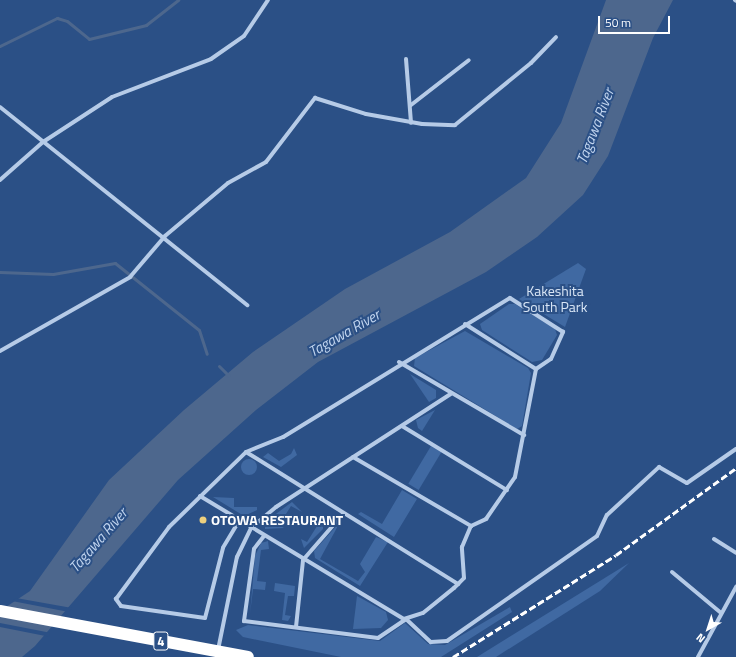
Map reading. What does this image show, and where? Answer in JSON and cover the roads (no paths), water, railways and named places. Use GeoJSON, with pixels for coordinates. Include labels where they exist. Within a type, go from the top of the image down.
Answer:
{"type":"FeatureCollection","features":[{"type":"Feature","properties":{"kind":"highway","name":"4"},"geometry":{"type":"LineString","coordinates":[[0,611],[218,654],[248,657]]}},
{"type":"Feature","properties":{"kind":"street"},"geometry":{"type":"LineString","coordinates":[[0,180],[43,142],[112,97],[211,59],[244,36],[268,0]]}},
{"type":"Feature","properties":{"kind":"street"},"geometry":{"type":"LineString","coordinates":[[0,351],[130,277],[165,236],[228,183],[266,162],[315,98],[366,114],[411,123],[455,124],[532,63],[556,37]]}},
{"type":"Feature","properties":{"kind":"street"},"geometry":{"type":"LineString","coordinates":[[406,59],[411,105],[411,123]]}},
{"type":"Feature","properties":{"kind":"street"},"geometry":{"type":"LineString","coordinates":[[411,105],[469,60]]}},
{"type":"Feature","properties":{"kind":"street"},"geometry":{"type":"LineString","coordinates":[[0,108],[165,236],[247,305]]}},
{"type":"Feature","properties":{"kind":"street"},"geometry":{"type":"LineString","coordinates":[[239,521],[223,548],[205,618],[121,606],[116,599],[169,527],[246,452],[283,437],[399,362],[510,298],[563,332],[551,359],[536,369],[515,477],[486,520],[471,526],[462,547],[464,578],[423,613],[406,619],[378,638],[244,620],[254,549],[264,536]]}},
{"type":"Feature","properties":{"kind":"street"},"geometry":{"type":"LineString","coordinates":[[465,324],[536,369]]}},
{"type":"Feature","properties":{"kind":"street"},"geometry":{"type":"LineString","coordinates":[[399,362],[524,436]]}},
{"type":"Feature","properties":{"kind":"street"},"geometry":{"type":"LineString","coordinates":[[218,654],[237,557],[251,528],[305,488],[451,394]]}},
{"type":"Feature","properties":{"kind":"street"},"geometry":{"type":"LineString","coordinates":[[402,426],[507,490]]}},
{"type":"Feature","properties":{"kind":"street"},"geometry":{"type":"LineString","coordinates":[[200,496],[304,560],[406,619],[431,642],[447,641],[597,536],[607,515],[659,467],[687,483],[736,449]]}},
{"type":"Feature","properties":{"kind":"street"},"geometry":{"type":"LineString","coordinates":[[246,452],[305,488],[343,514],[458,584]]}},
{"type":"Feature","properties":{"kind":"street"},"geometry":{"type":"LineString","coordinates":[[353,457],[471,526]]}},
{"type":"Feature","properties":{"kind":"street"},"geometry":{"type":"LineString","coordinates":[[296,627],[304,560],[343,514]]}},
{"type":"Feature","properties":{"kind":"street"},"geometry":{"type":"LineString","coordinates":[[714,539],[736,553]]}},
{"type":"Feature","properties":{"kind":"street"},"geometry":{"type":"LineString","coordinates":[[672,572],[721,613]]}},
{"type":"Feature","properties":{"kind":"street"},"geometry":{"type":"LineString","coordinates":[[698,657],[736,587]]}},
{"type":"Feature","properties":{"kind":"water","name":"Tagawa River"},"geometry":{"type":"Polygon","coordinates":[[[606,0],[673,0],[653,38],[608,156],[583,195],[537,237],[486,272],[318,362],[256,410],[178,480],[35,646],[22,657],[0,657],[0,611],[30,591],[109,480],[184,410],[253,352],[345,289],[450,232],[526,178],[561,123],[606,0]]]}},
{"type":"Feature","properties":{"kind":"waterway"},"geometry":{"type":"LineString","coordinates":[[0,46],[57,18],[67,21],[89,39],[146,25],[178,0]]}},
{"type":"Feature","properties":{"kind":"waterway"},"geometry":{"type":"LineString","coordinates":[[0,272],[53,274],[115,263],[199,330],[207,354]]}},
{"type":"Feature","properties":{"kind":"waterway"},"geometry":{"type":"LineString","coordinates":[[219,366],[229,376]]}},
{"type":"Feature","properties":{"kind":"railway"},"geometry":{"type":"LineString","coordinates":[[453,657],[616,555],[736,468]]}},
{"type":"Feature","properties":{"kind":"place","name":"OTOWA RESTAURANT"},"geometry":{"type":"Point","coordinates":[203,520]}},
{"type":"Feature","properties":{"kind":"park label","name":"Kakeshita South Park"},"geometry":{"type":"Point","coordinates":[555,300]}}]}
